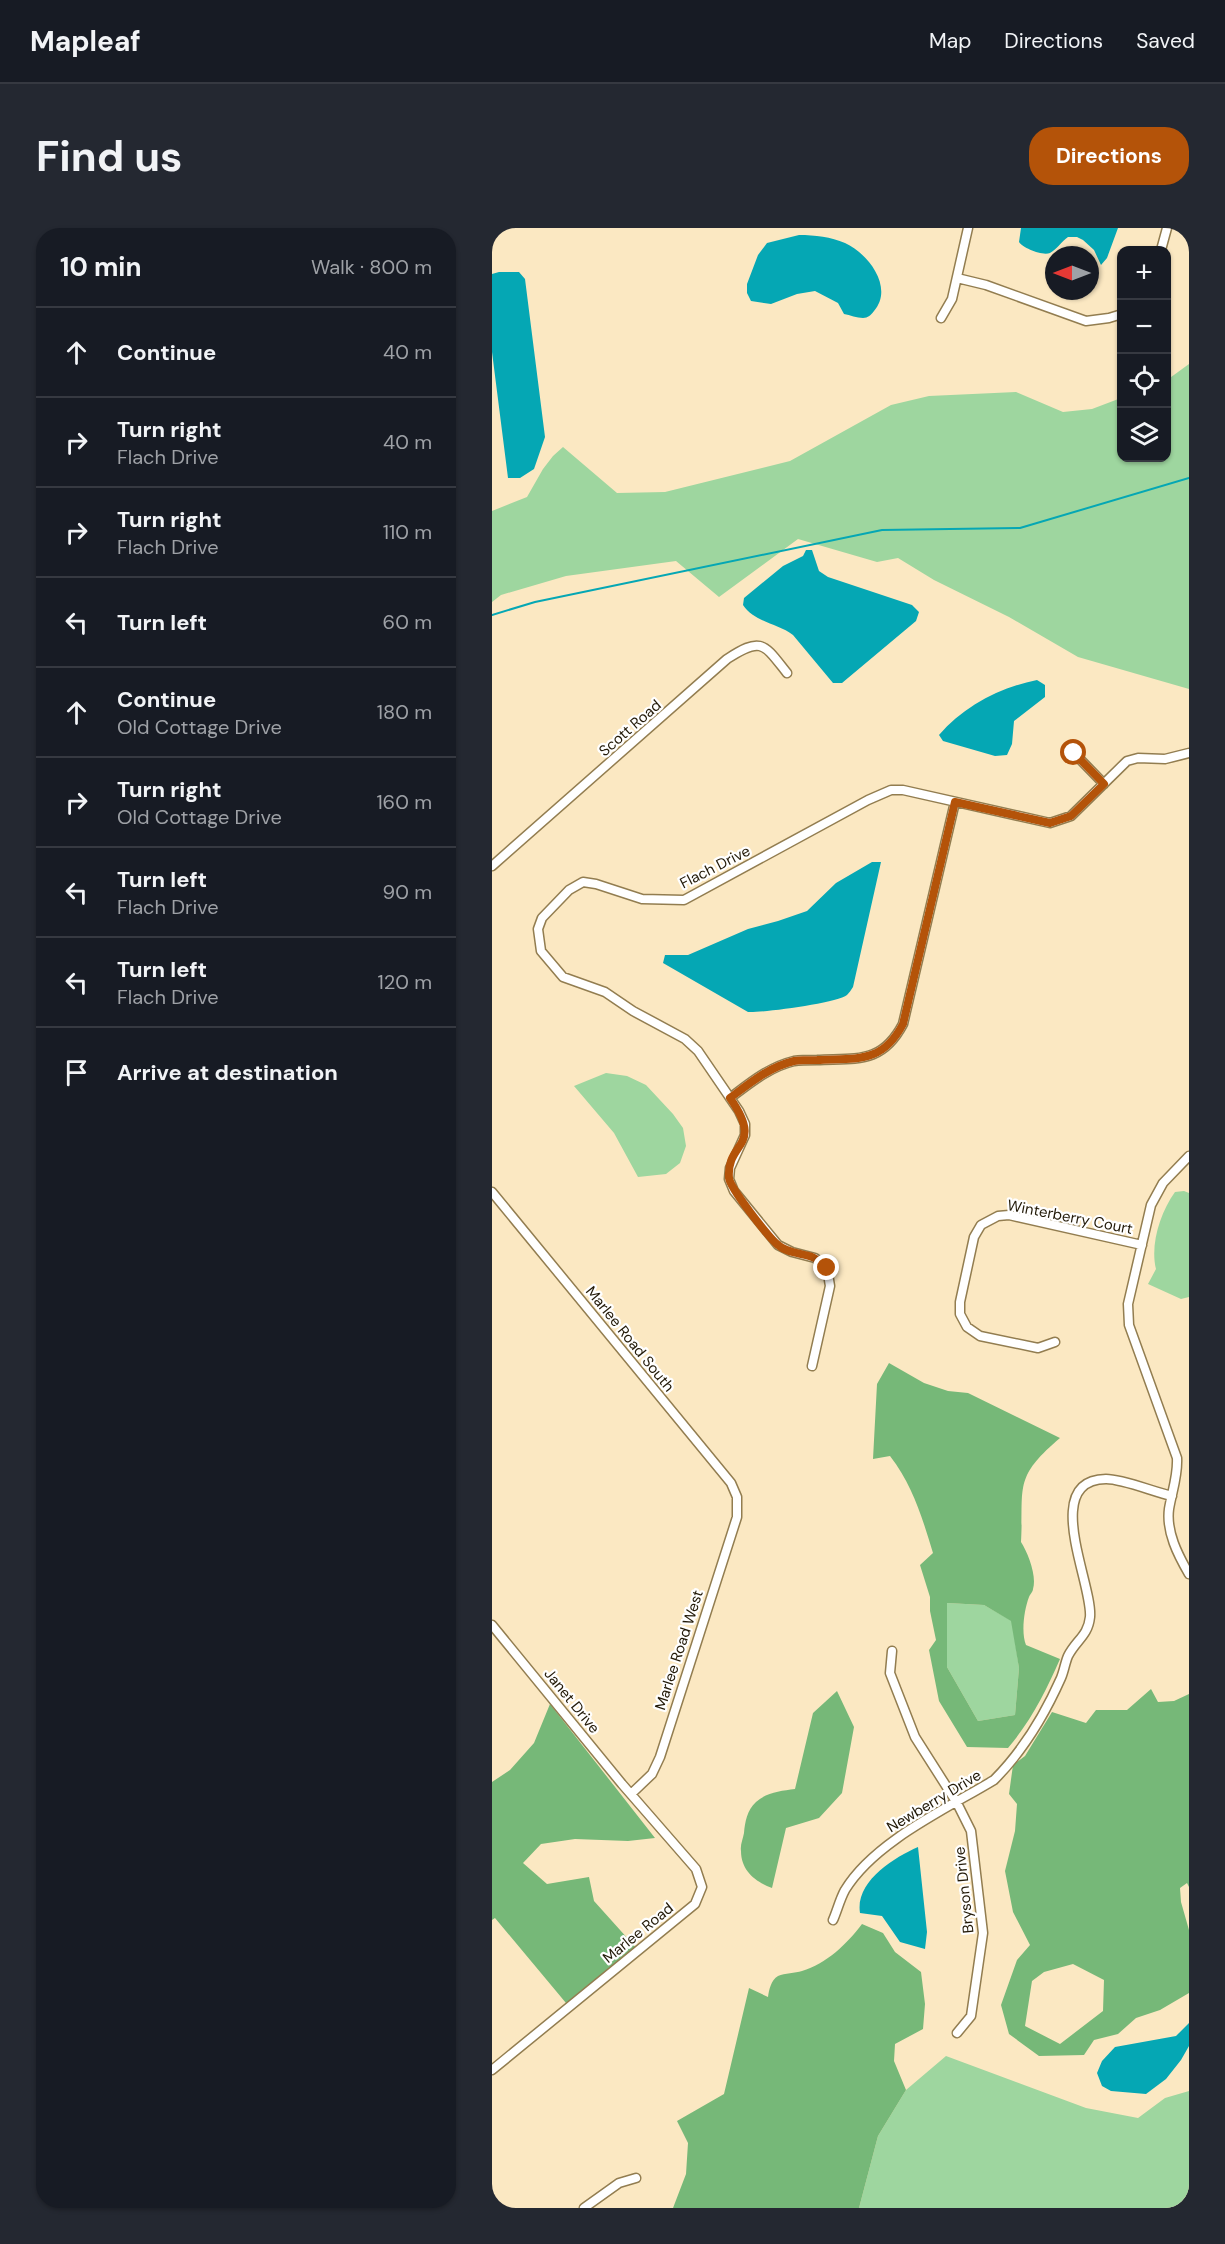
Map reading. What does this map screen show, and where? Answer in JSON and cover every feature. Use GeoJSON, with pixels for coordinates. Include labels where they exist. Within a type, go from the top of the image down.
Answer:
{"type":"FeatureCollection","features":[{"type":"Feature","properties":{"kind":"street"},"geometry":{"type":"LineString","coordinates":[[941,318],[952,299],[968,228]]}},
{"type":"Feature","properties":{"kind":"street"},"geometry":{"type":"LineString","coordinates":[[1162,246],[1167,228]]}},
{"type":"Feature","properties":{"kind":"street"},"geometry":{"type":"LineString","coordinates":[[957,278],[986,285],[1076,319],[1097,320],[1117,315]]}},
{"type":"Feature","properties":{"kind":"street","name":"Scott Road"},"geometry":{"type":"LineString","coordinates":[[492,866],[727,659],[747,648],[761,646],[770,650],[787,673]]}},
{"type":"Feature","properties":{"kind":"street"},"geometry":{"type":"LineString","coordinates":[[1074,753],[1104,784]]}},
{"type":"Feature","properties":{"kind":"street","name":"Flach Drive"},"geometry":{"type":"LineString","coordinates":[[812,1366],[830,1286],[827,1268],[815,1258],[792,1252],[778,1245],[734,1191],[729,1179],[730,1168],[743,1141],[745,1124],[730,1098],[698,1051],[685,1039],[633,1011],[605,992],[563,977],[541,951],[538,929],[542,918],[569,890],[583,882],[642,899],[684,900],[868,800],[891,790],[903,790],[1050,823],[1071,816],[1127,761],[1138,758],[1165,759],[1189,753]]}},
{"type":"Feature","properties":{"kind":"street"},"geometry":{"type":"LineString","coordinates":[[730,1098],[768,1071],[795,1061],[872,1055],[887,1047],[895,1039],[903,1024],[955,802]]}},
{"type":"Feature","properties":{"kind":"street"},"geometry":{"type":"LineString","coordinates":[[1189,1156],[1163,1183],[1151,1205],[1128,1304],[1129,1325],[1177,1458],[1178,1473],[1169,1512],[1171,1533],[1175,1548],[1189,1575]]}},
{"type":"Feature","properties":{"kind":"street","name":"Marlee Road South"},"geometry":{"type":"LineString","coordinates":[[492,1192],[731,1483],[738,1506]]}},
{"type":"Feature","properties":{"kind":"street","name":"Winterberry Court"},"geometry":{"type":"LineString","coordinates":[[1056,1342],[1038,1348],[980,1336],[967,1327],[960,1314],[960,1302],[974,1237],[981,1225],[998,1216],[1009,1215],[1142,1245]]}},
{"type":"Feature","properties":{"kind":"street","name":"Newberry Drive"},"geometry":{"type":"LineString","coordinates":[[833,1920],[844,1892],[864,1864],[887,1845],[994,1780],[1008,1766],[1046,1709],[1069,1656],[1088,1630],[1090,1614],[1071,1527],[1075,1498],[1082,1488],[1095,1480],[1109,1479],[1172,1496]]}},
{"type":"Feature","properties":{"kind":"street","name":"Marlee Road West"},"geometry":{"type":"LineString","coordinates":[[631,1794],[652,1774],[660,1757],[737,1517],[738,1506]]}},
{"type":"Feature","properties":{"kind":"street","name":"Janet Drive"},"geometry":{"type":"LineString","coordinates":[[492,1625],[631,1794]]}},
{"type":"Feature","properties":{"kind":"street","name":"Bryson Drive"},"geometry":{"type":"LineString","coordinates":[[892,1651],[890,1673],[915,1737],[957,1803],[971,1831],[983,1933],[971,2016],[957,2033]]}},
{"type":"Feature","properties":{"kind":"street","name":"Marlee Road"},"geometry":{"type":"LineString","coordinates":[[492,2070],[695,1904],[699,1898],[702,1887],[698,1872],[631,1794]]}},
{"type":"Feature","properties":{"kind":"street"},"geometry":{"type":"LineString","coordinates":[[584,2208],[620,2183],[636,2178]]}},
{"type":"Feature","properties":{"kind":"green space"},"geometry":{"type":"Polygon","coordinates":[[[1189,364],[1189,689],[1078,657],[1009,617],[934,580],[898,558],[877,562],[798,539],[719,597],[676,561],[566,576],[501,595],[492,602],[492,511],[527,497],[543,469],[563,447],[617,493],[665,492],[790,461],[891,405],[929,396],[1016,392],[1063,412],[1092,409],[1117,400],[1117,462],[1171,462],[1171,377],[1189,364]]]}},
{"type":"Feature","properties":{"kind":"green space"},"geometry":{"type":"Polygon","coordinates":[[[606,1073],[627,1076],[646,1085],[683,1128],[686,1146],[680,1163],[666,1174],[638,1177],[614,1133],[574,1086],[606,1073]]]}},
{"type":"Feature","properties":{"kind":"green space"},"geometry":{"type":"Polygon","coordinates":[[[1175,1192],[1189,1193],[1189,1297],[1181,1299],[1148,1284],[1156,1269],[1155,1240],[1161,1219],[1175,1192]]]}},
{"type":"Feature","properties":{"kind":"green space"},"geometry":{"type":"Polygon","coordinates":[[[889,1363],[924,1383],[948,1391],[968,1393],[1060,1438],[1034,1463],[1024,1484],[1021,1542],[1029,1558],[1034,1578],[1024,1621],[1026,1645],[1060,1659],[1037,1705],[1008,1748],[967,1747],[939,1701],[929,1650],[936,1640],[930,1611],[930,1597],[920,1565],[933,1553],[916,1502],[898,1467],[890,1456],[873,1459],[877,1384],[889,1363]],[[947,1603],[947,1667],[978,1721],[1015,1715],[1019,1668],[1011,1621],[984,1605],[947,1603]]]}},
{"type":"Feature","properties":{"kind":"green space"},"geometry":{"type":"Polygon","coordinates":[[[947,1603],[984,1605],[1012,1621],[1019,1668],[1015,1715],[978,1721],[947,1667],[947,1603]]]}},
{"type":"Feature","properties":{"kind":"green space"},"geometry":{"type":"Polygon","coordinates":[[[1151,1689],[1158,1702],[1174,1701],[1189,1694],[1189,1887],[1187,1883],[1180,1888],[1181,1902],[1189,1930],[1189,1993],[1160,2010],[1136,2018],[1118,2034],[1094,2040],[1084,2055],[1039,2056],[1009,2034],[1001,2005],[1017,1960],[1030,1945],[1013,1912],[1005,1871],[1015,1831],[1017,1804],[1009,1794],[1013,1765],[1025,1756],[1052,1712],[1086,1723],[1096,1710],[1127,1710],[1151,1689]],[[1073,1964],[1044,1972],[1032,1981],[1025,2026],[1060,2044],[1103,2011],[1104,1980],[1073,1964]]]}},
{"type":"Feature","properties":{"kind":"green space"},"geometry":{"type":"Polygon","coordinates":[[[837,1691],[854,1727],[842,1793],[819,1818],[786,1828],[772,1888],[750,1875],[744,1864],[741,1846],[747,1816],[753,1805],[765,1796],[774,1792],[795,1789],[813,1713],[837,1691]]]}},
{"type":"Feature","properties":{"kind":"green space"},"geometry":{"type":"Polygon","coordinates":[[[550,1704],[655,1838],[628,1841],[575,1839],[541,1844],[523,1863],[547,1884],[589,1877],[594,1901],[638,1950],[571,2009],[495,1918],[492,1920],[492,1782],[510,1770],[534,1743],[550,1704]]]}},
{"type":"Feature","properties":{"kind":"green space"},"geometry":{"type":"Polygon","coordinates":[[[862,1924],[883,1933],[895,1952],[921,1972],[925,2004],[923,2029],[895,2044],[894,2061],[906,2090],[878,2136],[859,2208],[673,2208],[686,2174],[688,2143],[677,2121],[724,2094],[749,1988],[768,1997],[771,1985],[778,1976],[802,1971],[819,1964],[843,1946],[862,1924]]]}},
{"type":"Feature","properties":{"kind":"green space"},"geometry":{"type":"Polygon","coordinates":[[[946,2056],[1086,2108],[1138,2118],[1165,2098],[1189,2091],[1189,2208],[859,2208],[878,2136],[906,2090],[946,2056]]]}},
{"type":"Feature","properties":{"kind":"water"},"geometry":{"type":"Polygon","coordinates":[[[1021,228],[1118,228],[1107,258],[1101,265],[1099,246],[1090,246],[1077,237],[1068,237],[1058,246],[1045,246],[1045,254],[1028,249],[1019,242],[1021,228]]]}},
{"type":"Feature","properties":{"kind":"water"},"geometry":{"type":"Polygon","coordinates":[[[799,235],[823,237],[845,243],[870,263],[880,282],[881,292],[879,302],[871,315],[858,318],[844,314],[838,303],[815,291],[797,294],[771,304],[751,301],[747,293],[747,284],[758,255],[767,243],[799,235]]]}},
{"type":"Feature","properties":{"kind":"water"},"geometry":{"type":"Polygon","coordinates":[[[519,272],[525,279],[545,437],[534,469],[520,478],[508,478],[492,352],[492,274],[519,272]]]}},
{"type":"Feature","properties":{"kind":"water"},"geometry":{"type":"Polygon","coordinates":[[[806,550],[812,550],[819,571],[828,577],[912,605],[919,612],[916,621],[842,683],[833,683],[793,635],[759,619],[743,605],[744,598],[783,566],[803,556],[806,550]]]}},
{"type":"Feature","properties":{"kind":"water"},"geometry":{"type":"Polygon","coordinates":[[[1037,680],[1045,685],[1045,697],[1014,721],[1012,744],[1007,755],[995,756],[943,741],[939,735],[960,715],[984,699],[1010,687],[1037,680]]]}},
{"type":"Feature","properties":{"kind":"water"},"geometry":{"type":"Polygon","coordinates":[[[872,862],[881,862],[853,987],[847,995],[815,1004],[748,1012],[663,963],[665,955],[688,955],[748,929],[807,911],[836,883],[872,862]]]}},
{"type":"Feature","properties":{"kind":"water"},"geometry":{"type":"Polygon","coordinates":[[[918,1847],[927,1932],[925,1949],[900,1942],[882,1916],[860,1913],[863,1891],[870,1881],[887,1865],[918,1847]]]}},
{"type":"Feature","properties":{"kind":"water"},"geometry":{"type":"Polygon","coordinates":[[[1189,2023],[1189,2046],[1181,2060],[1166,2079],[1146,2094],[1111,2091],[1102,2086],[1097,2073],[1102,2061],[1115,2047],[1176,2036],[1189,2023]]]}},
{"type":"Feature","properties":{"kind":"waterway"},"geometry":{"type":"LineString","coordinates":[[492,615],[535,602],[882,530],[1020,528],[1189,478]]}},
{"type":"Feature","properties":{"kind":"route"},"geometry":{"type":"LineString","coordinates":[[827,1268],[815,1258],[792,1252],[778,1245],[734,1191],[729,1179],[730,1168],[745,1135],[745,1124],[730,1098],[768,1071],[795,1061],[872,1055],[887,1047],[895,1039],[903,1024],[955,802],[1050,823],[1071,816],[1104,784],[1074,753]]}}]}
